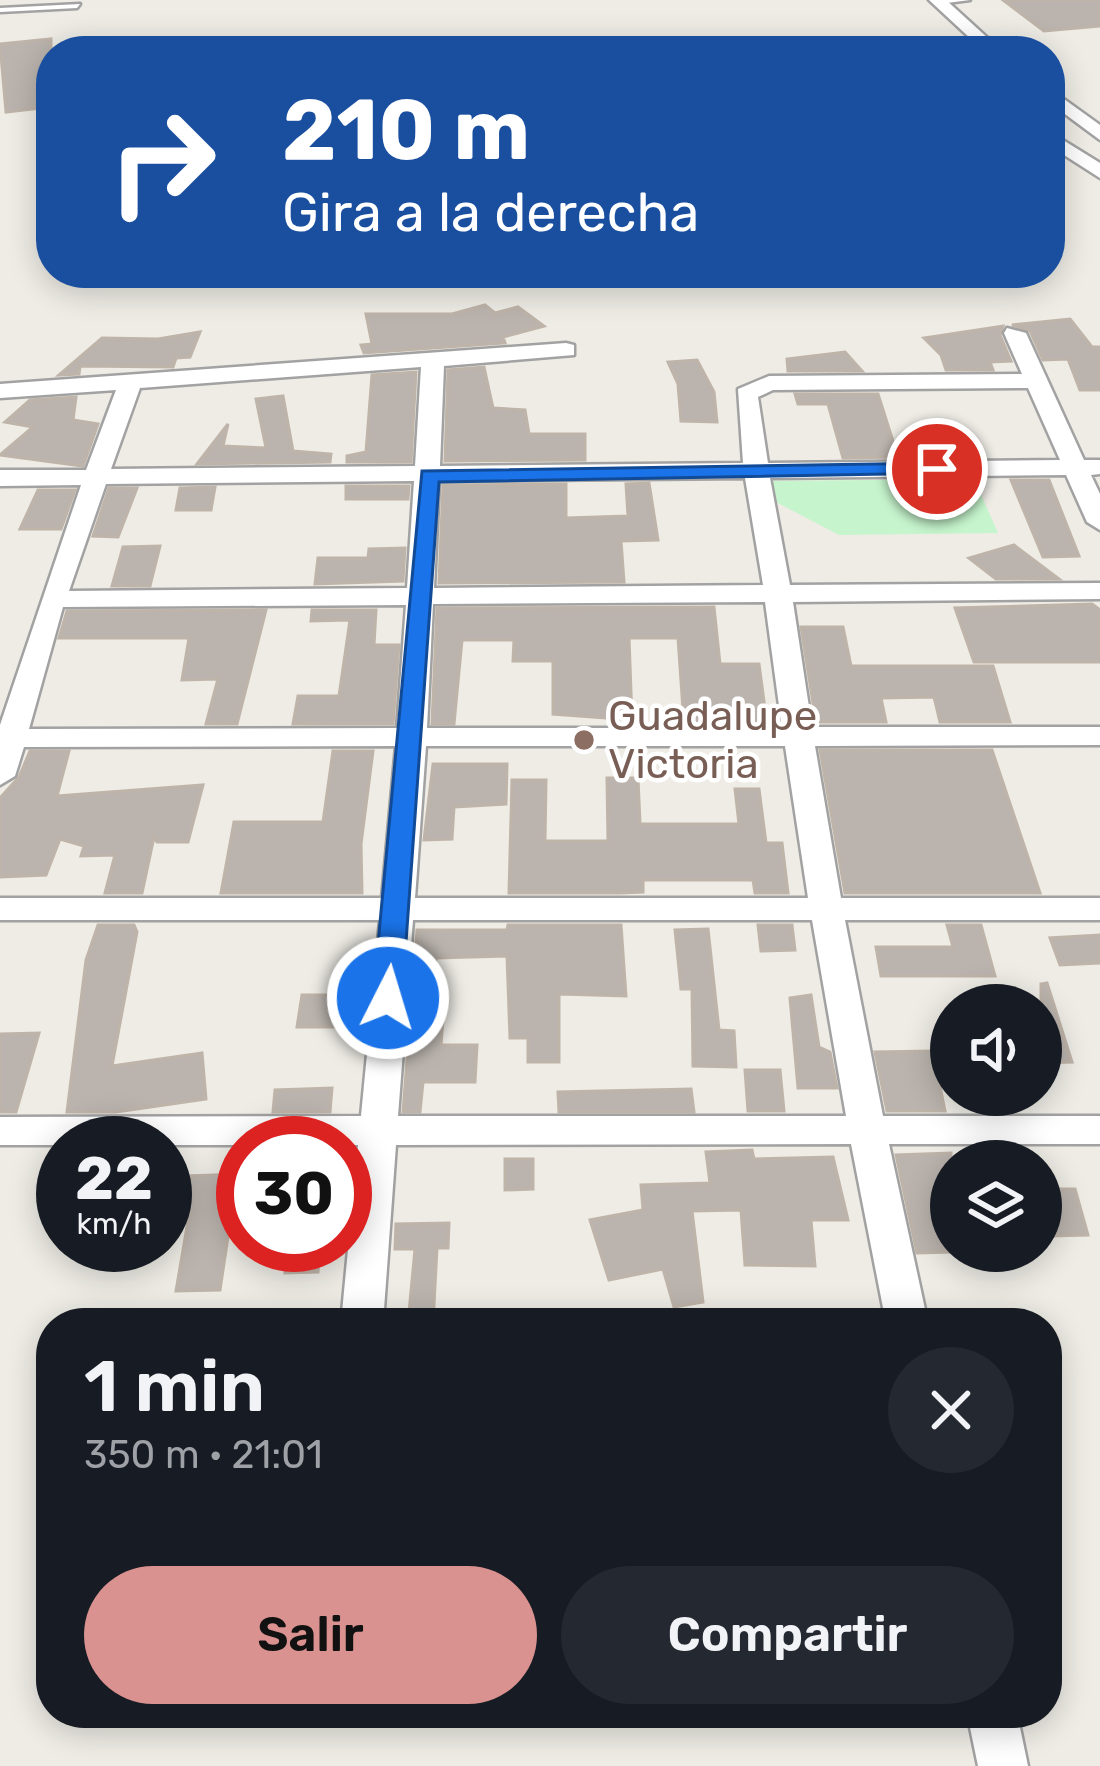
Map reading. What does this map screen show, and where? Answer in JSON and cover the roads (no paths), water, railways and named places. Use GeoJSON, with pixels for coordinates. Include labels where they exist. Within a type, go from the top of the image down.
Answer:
{"type":"FeatureCollection","features":[{"type":"Feature","properties":{"kind":"street"},"geometry":{"type":"LineString","coordinates":[[938,1],[977,36]]}},
{"type":"Feature","properties":{"kind":"street"},"geometry":{"type":"LineString","coordinates":[[1065,106],[1098,132]]}},
{"type":"Feature","properties":{"kind":"street"},"geometry":{"type":"LineString","coordinates":[[1065,136],[1098,132]]}},
{"type":"Feature","properties":{"kind":"street"},"geometry":{"type":"LineString","coordinates":[[1065,147],[1100,172]]}},
{"type":"Feature","properties":{"kind":"street"},"geometry":{"type":"LineString","coordinates":[[1016,333],[1087,467],[1100,522]]}},
{"type":"Feature","properties":{"kind":"street"},"geometry":{"type":"LineString","coordinates":[[0,392],[566,350]]}},
{"type":"Feature","properties":{"kind":"street"},"geometry":{"type":"LineString","coordinates":[[363,1308],[412,737],[433,361]]}},
{"type":"Feature","properties":{"kind":"street"},"geometry":{"type":"LineString","coordinates":[[904,1308],[866,1133],[797,739],[778,594],[752,472],[746,394],[770,383],[1038,381]]}},
{"type":"Feature","properties":{"kind":"street"},"geometry":{"type":"LineString","coordinates":[[0,776],[6,738],[52,598],[130,383]]}},
{"type":"Feature","properties":{"kind":"street"},"geometry":{"type":"LineString","coordinates":[[0,459],[13,478],[1087,467]]}},
{"type":"Feature","properties":{"kind":"street"},"geometry":{"type":"LineString","coordinates":[[52,598],[1100,591]]}},
{"type":"Feature","properties":{"kind":"street"},"geometry":{"type":"LineString","coordinates":[[6,738],[1100,736]]}},
{"type":"Feature","properties":{"kind":"street"},"geometry":{"type":"LineString","coordinates":[[0,909],[1100,909]]}},
{"type":"Feature","properties":{"kind":"street"},"geometry":{"type":"LineString","coordinates":[[0,1131],[1100,1130]]}},
{"type":"Feature","properties":{"kind":"street"},"geometry":{"type":"LineString","coordinates":[[995,1728],[1003,1766]]}},
{"type":"Feature","properties":{"kind":"lane"},"geometry":{"type":"LineString","coordinates":[[938,1],[966,0]]}},
{"type":"Feature","properties":{"kind":"lane"},"geometry":{"type":"LineString","coordinates":[[0,10],[76,6]]}},
{"type":"Feature","properties":{"kind":"place","name":"Guadalupe Victoria"},"geometry":{"type":"Point","coordinates":[584,740]}}]}
